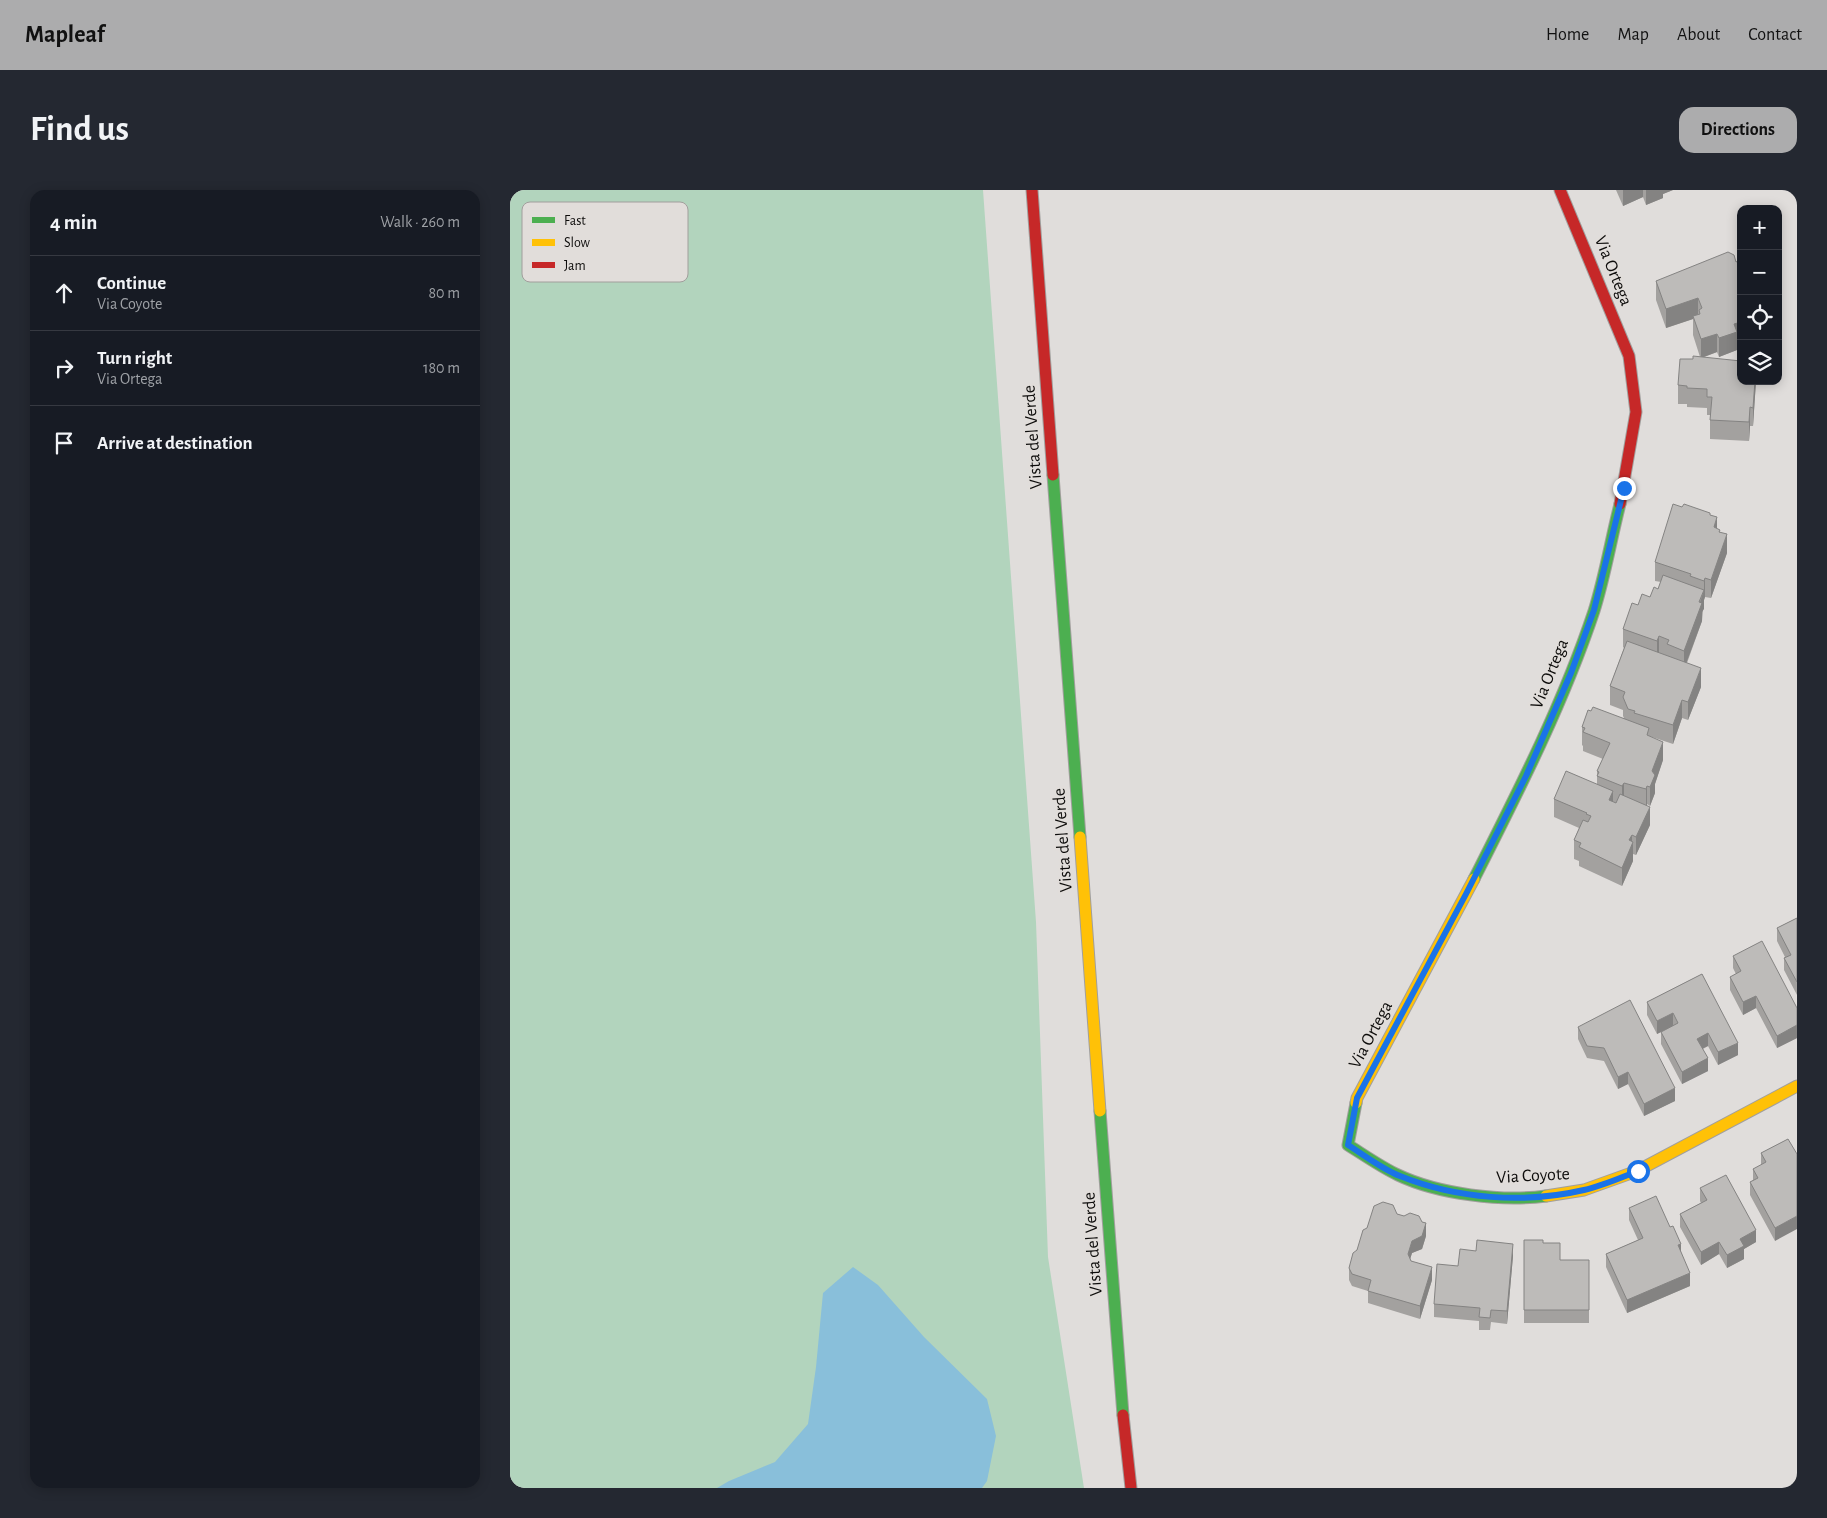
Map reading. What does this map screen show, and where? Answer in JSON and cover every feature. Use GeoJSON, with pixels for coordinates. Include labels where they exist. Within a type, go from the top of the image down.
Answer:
{"type":"FeatureCollection","features":[{"type":"Feature","properties":{"kind":"street","name":"Vista del Verde"},"geometry":{"type":"LineString","coordinates":[[1032,190],[1121,1395],[1131,1488]]}},
{"type":"Feature","properties":{"kind":"street","name":"Via Ortega"},"geometry":{"type":"LineString","coordinates":[[1348,1145],[1357,1098],[1466,894],[1526,776],[1571,673],[1594,610],[1624,488],[1636,412],[1629,356],[1560,190]]}},
{"type":"Feature","properties":{"kind":"street","name":"Via Coyote"},"geometry":{"type":"LineString","coordinates":[[1348,1145],[1398,1175],[1445,1191],[1485,1196],[1536,1197],[1584,1190],[1638,1171],[1797,1086]]}},
{"type":"Feature","properties":{"kind":"green space"},"geometry":{"type":"Polygon","coordinates":[[[510,190],[983,190],[1036,922],[1048,1257],[1084,1488],[510,1488],[510,190]]]}},
{"type":"Feature","properties":{"kind":"water"},"geometry":{"type":"Polygon","coordinates":[[[853,1267],[878,1285],[924,1337],[987,1399],[996,1436],[987,1481],[982,1488],[717,1488],[775,1462],[808,1424],[823,1293],[853,1267]]]}},
{"type":"Feature","properties":{"kind":"building"},"geometry":{"type":"Polygon","coordinates":[[[1728,252],[1734,255],[1737,262],[1737,323],[1734,324],[1737,332],[1719,338],[1717,334],[1701,339],[1693,316],[1700,314],[1699,310],[1702,308],[1698,298],[1666,309],[1656,281],[1728,252]]]}},
{"type":"Feature","properties":{"kind":"building"},"geometry":{"type":"Polygon","coordinates":[[[1693,356],[1737,361],[1737,385],[1755,385],[1753,408],[1750,407],[1749,422],[1710,420],[1712,397],[1707,397],[1707,389],[1687,388],[1687,386],[1678,385],[1680,359],[1693,359],[1693,356]]]}},
{"type":"Feature","properties":{"kind":"building"},"geometry":{"type":"Polygon","coordinates":[[[1673,504],[1682,507],[1684,504],[1710,513],[1710,515],[1717,517],[1714,527],[1720,530],[1719,532],[1727,534],[1711,580],[1705,578],[1704,581],[1690,576],[1691,574],[1655,562],[1673,504]]]}},
{"type":"Feature","properties":{"kind":"building"},"geometry":{"type":"Polygon","coordinates":[[[1663,575],[1704,590],[1699,602],[1702,603],[1684,651],[1667,644],[1669,640],[1659,636],[1657,641],[1623,629],[1632,603],[1638,605],[1642,594],[1650,597],[1654,587],[1658,589],[1663,575]]]}},
{"type":"Feature","properties":{"kind":"building"},"geometry":{"type":"Polygon","coordinates":[[[1627,641],[1701,668],[1688,702],[1682,700],[1673,725],[1634,713],[1635,711],[1628,709],[1623,697],[1625,692],[1610,686],[1627,641]]]}},
{"type":"Feature","properties":{"kind":"building"},"geometry":{"type":"Polygon","coordinates":[[[1593,707],[1649,728],[1647,735],[1663,742],[1652,771],[1655,775],[1650,787],[1647,786],[1646,789],[1624,783],[1622,786],[1597,776],[1599,772],[1597,771],[1610,743],[1583,732],[1585,728],[1582,727],[1588,710],[1591,711],[1593,707]]]}},
{"type":"Feature","properties":{"kind":"building"},"geometry":{"type":"Polygon","coordinates":[[[1566,771],[1613,791],[1609,800],[1616,803],[1620,794],[1650,807],[1636,837],[1632,835],[1629,840],[1633,842],[1622,868],[1579,847],[1581,843],[1574,840],[1583,820],[1588,822],[1591,816],[1554,799],[1566,771]]]}},
{"type":"Feature","properties":{"kind":"building"},"geometry":{"type":"Polygon","coordinates":[[[1797,918],[1797,982],[1784,958],[1791,955],[1777,928],[1797,918]]]}},
{"type":"Feature","properties":{"kind":"building"},"geometry":{"type":"Polygon","coordinates":[[[1762,941],[1797,1008],[1797,1025],[1777,1036],[1756,996],[1743,1002],[1730,977],[1741,971],[1733,956],[1762,941]]]}},
{"type":"Feature","properties":{"kind":"building"},"geometry":{"type":"Polygon","coordinates":[[[1702,974],[1738,1043],[1718,1052],[1708,1033],[1697,1039],[1708,1058],[1682,1072],[1661,1032],[1678,1023],[1673,1013],[1657,1021],[1647,1002],[1702,974]]]}},
{"type":"Feature","properties":{"kind":"building"},"geometry":{"type":"Polygon","coordinates":[[[1630,1000],[1675,1088],[1644,1104],[1628,1072],[1618,1077],[1604,1048],[1587,1046],[1578,1027],[1630,1000]]]}},
{"type":"Feature","properties":{"kind":"building"},"geometry":{"type":"Polygon","coordinates":[[[1788,1139],[1797,1154],[1797,1216],[1775,1228],[1750,1182],[1758,1178],[1753,1169],[1766,1162],[1761,1153],[1788,1139]]]}},
{"type":"Feature","properties":{"kind":"building"},"geometry":{"type":"Polygon","coordinates":[[[1726,1175],[1756,1230],[1740,1239],[1744,1246],[1727,1255],[1719,1242],[1701,1252],[1680,1214],[1707,1200],[1700,1188],[1726,1175]]]}},
{"type":"Feature","properties":{"kind":"building"},"geometry":{"type":"Polygon","coordinates":[[[1656,1196],[1670,1227],[1673,1226],[1681,1244],[1678,1245],[1690,1273],[1627,1300],[1606,1254],[1643,1238],[1629,1208],[1656,1196]]]}},
{"type":"Feature","properties":{"kind":"building"},"geometry":{"type":"Polygon","coordinates":[[[1383,1202],[1393,1205],[1397,1214],[1404,1216],[1410,1213],[1419,1216],[1422,1222],[1426,1223],[1422,1236],[1412,1241],[1408,1254],[1411,1261],[1432,1267],[1420,1306],[1368,1291],[1371,1280],[1352,1274],[1349,1268],[1353,1253],[1357,1250],[1363,1230],[1367,1228],[1374,1206],[1383,1202]]]}},
{"type":"Feature","properties":{"kind":"building"},"geometry":{"type":"Polygon","coordinates":[[[1477,1240],[1513,1244],[1507,1311],[1491,1310],[1490,1318],[1479,1317],[1480,1308],[1434,1304],[1437,1264],[1458,1266],[1460,1249],[1476,1251],[1477,1240]]]}},
{"type":"Feature","properties":{"kind":"building"},"geometry":{"type":"Polygon","coordinates":[[[1524,1240],[1543,1240],[1543,1243],[1560,1243],[1560,1260],[1589,1260],[1589,1310],[1524,1310],[1524,1240]]]}},
{"type":"Feature","properties":{"kind":"traffic: fast"},"geometry":{"type":"LineString","coordinates":[[1053,475],[1080,837]]}},
{"type":"Feature","properties":{"kind":"traffic: fast"},"geometry":{"type":"LineString","coordinates":[[1474,879],[1539,747],[1582,646],[1598,598],[1620,504]]}},
{"type":"Feature","properties":{"kind":"traffic: fast"},"geometry":{"type":"LineString","coordinates":[[1356,1103],[1348,1145],[1398,1175],[1414,1182],[1470,1195],[1510,1198],[1546,1196]]}},
{"type":"Feature","properties":{"kind":"traffic: fast"},"geometry":{"type":"LineString","coordinates":[[1100,1111],[1123,1415]]}},
{"type":"Feature","properties":{"kind":"traffic: slow"},"geometry":{"type":"LineString","coordinates":[[1080,837],[1100,1111]]}},
{"type":"Feature","properties":{"kind":"traffic: slow"},"geometry":{"type":"LineString","coordinates":[[1356,1103],[1474,879]]}},
{"type":"Feature","properties":{"kind":"traffic: slow"},"geometry":{"type":"LineString","coordinates":[[1546,1196],[1584,1190],[1637,1171],[1797,1086]]}},
{"type":"Feature","properties":{"kind":"traffic: jam"},"geometry":{"type":"LineString","coordinates":[[1032,190],[1053,475]]}},
{"type":"Feature","properties":{"kind":"traffic: jam"},"geometry":{"type":"LineString","coordinates":[[1560,190],[1629,356],[1636,412],[1620,504]]}},
{"type":"Feature","properties":{"kind":"traffic: jam"},"geometry":{"type":"LineString","coordinates":[[1123,1415],[1131,1488]]}},
{"type":"Feature","properties":{"kind":"route"},"geometry":{"type":"LineString","coordinates":[[1624,488],[1594,610],[1571,673],[1526,776],[1466,894],[1357,1098],[1348,1145],[1398,1175],[1445,1191],[1485,1196],[1536,1197],[1584,1190],[1638,1171]]}}]}
